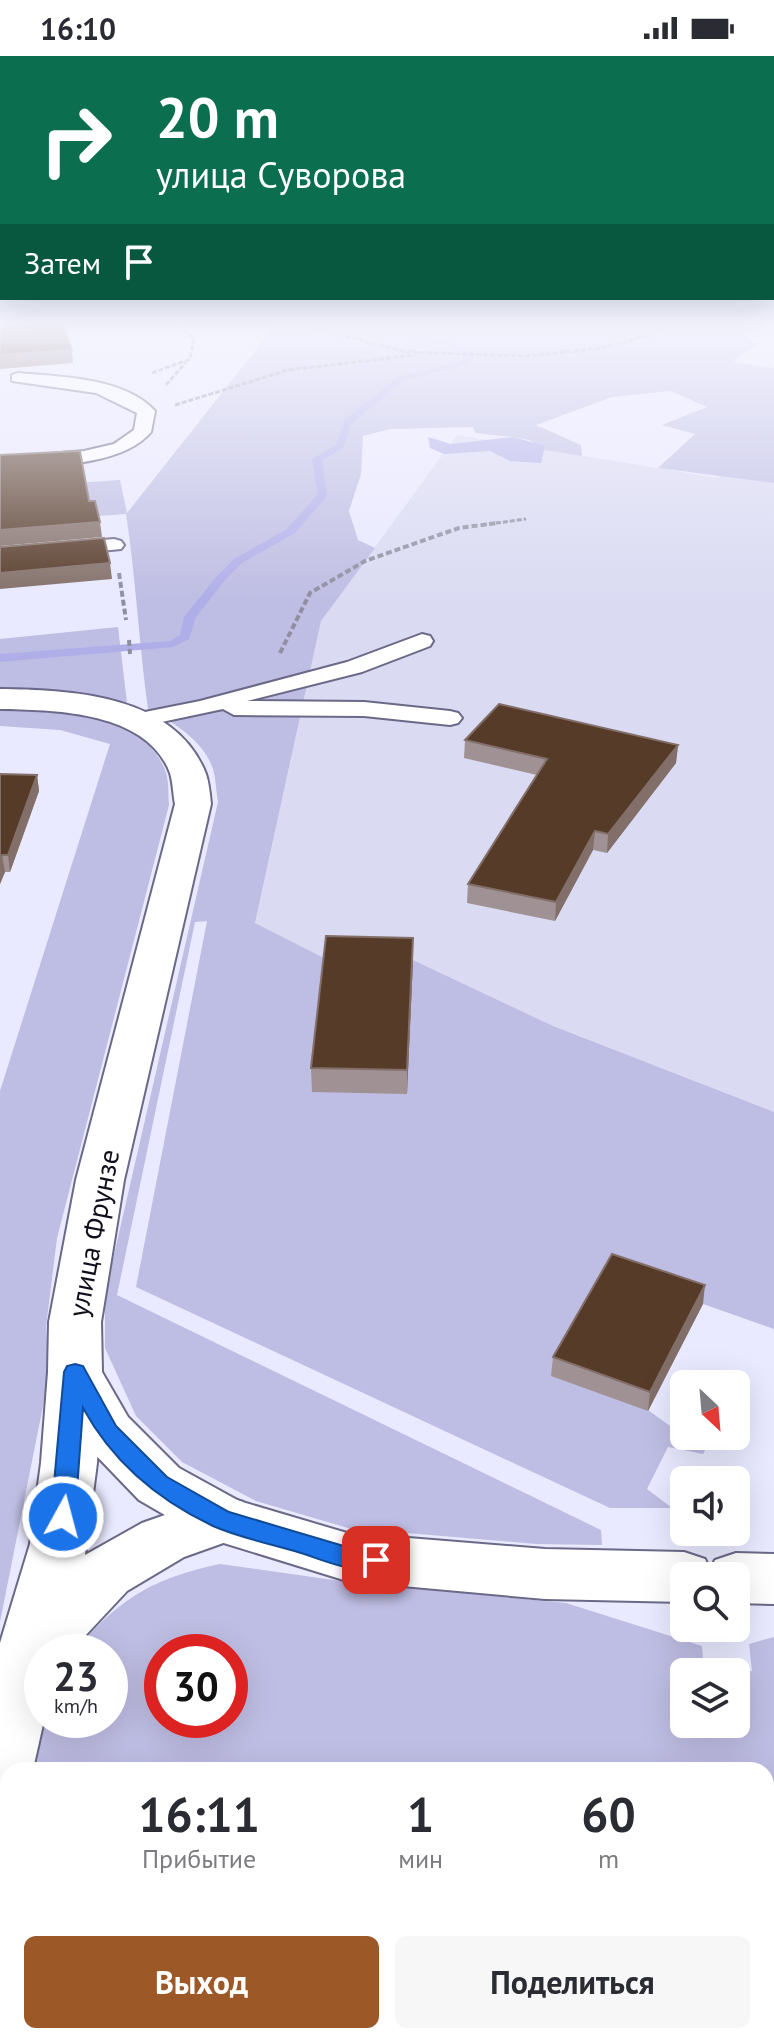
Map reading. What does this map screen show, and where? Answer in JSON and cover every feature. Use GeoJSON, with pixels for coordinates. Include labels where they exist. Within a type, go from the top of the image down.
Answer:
{"type":"FeatureCollection","features":[{"type":"Feature","properties":{"kind":"main road"},"geometry":{"type":"LineString","coordinates":[[0,699],[93,706],[138,720]]}},
{"type":"Feature","properties":{"kind":"main road","name":"улица Фрунзе"},"geometry":{"type":"LineString","coordinates":[[33,1634],[59,1544],[69,1463],[75,1322],[89,1231],[193,804],[188,771],[166,742],[138,720]]}},
{"type":"Feature","properties":{"kind":"main road"},"geometry":{"type":"LineString","coordinates":[[75,1372],[108,1432],[138,1463],[159,1484],[222,1519],[347,1557],[545,1574],[670,1577]]}},
{"type":"Feature","properties":{"kind":"main road"},"geometry":{"type":"LineString","coordinates":[[48,1634],[106,1573],[163,1540],[222,1519]]}},
{"type":"Feature","properties":{"kind":"main road"},"geometry":{"type":"LineString","coordinates":[[750,1578],[774,1579]]}},
{"type":"Feature","properties":{"kind":"main road","name":"улица Фрунзе"},"geometry":{"type":"LineString","coordinates":[[2,1751],[24,1667]]}},
{"type":"Feature","properties":{"kind":"lane"},"geometry":{"type":"LineString","coordinates":[[0,463],[84,456],[120,448],[142,432],[145,415]]}},
{"type":"Feature","properties":{"kind":"lane"},"geometry":{"type":"LineString","coordinates":[[0,555],[114,545]]}},
{"type":"Feature","properties":{"kind":"lane"},"geometry":{"type":"LineString","coordinates":[[138,720],[204,707],[354,667],[422,641]]}},
{"type":"Feature","properties":{"kind":"lane"},"geometry":{"type":"LineString","coordinates":[[204,707],[364,709],[450,718]]}},
{"type":"Feature","properties":{"kind":"path"},"geometry":{"type":"LineString","coordinates":[[267,688],[285,641],[310,593],[365,561],[459,528],[526,519]]}},
{"type":"Feature","properties":{"kind":"path"},"geometry":{"type":"LineString","coordinates":[[114,545],[126,620]]}},
{"type":"Feature","properties":{"kind":"path"},"geometry":{"type":"LineString","coordinates":[[129,640],[130,654]]}},
{"type":"Feature","properties":{"kind":"shaded area"},"geometry":{"type":"Polygon","coordinates":[[[205,415],[564,415],[536,425],[581,445],[582,456],[545,450],[529,440],[475,433],[473,427],[390,429],[363,436],[361,474],[349,511],[358,540],[375,548],[321,621],[255,923],[326,959],[413,960],[553,1026],[774,1112],[774,1329],[692,1300],[648,1410],[670,1426],[670,1447],[647,1489],[670,1508],[610,1508],[136,1287],[207,921],[195,922],[117,1295],[601,1530],[602,1545],[536,1544],[348,1528],[256,1501],[182,1462],[136,1416],[105,1348],[105,1294],[218,802],[213,769],[203,750],[177,726],[148,709],[126,514],[0,523],[0,488],[120,480],[127,513],[205,415]]]}},
{"type":"Feature","properties":{"kind":"shaded area"},"geometry":{"type":"Polygon","coordinates":[[[688,415],[774,415],[774,483],[658,468],[695,434],[662,425],[688,415]]]}},
{"type":"Feature","properties":{"kind":"shaded area"},"geometry":{"type":"Polygon","coordinates":[[[457,435],[712,477],[732,476],[774,483],[774,1112],[553,1026],[413,960],[326,959],[255,924],[321,621],[457,435]]]}},
{"type":"Feature","properties":{"kind":"shaded area"},"geometry":{"type":"Polygon","coordinates":[[[428,437],[451,444],[513,437],[545,446],[541,463],[510,461],[490,451],[444,454],[430,448],[428,437]]]}},
{"type":"Feature","properties":{"kind":"shaded area"},"geometry":{"type":"Polygon","coordinates":[[[118,627],[127,703],[55,690],[0,689],[0,639],[118,627]]]}},
{"type":"Feature","properties":{"kind":"shaded area"},"geometry":{"type":"Polygon","coordinates":[[[0,708],[46,709],[96,717],[139,736],[155,752],[166,773],[169,805],[57,1238],[46,1327],[49,1376],[0,1622],[0,1091],[110,744],[60,730],[0,726],[0,708]]]}},
{"type":"Feature","properties":{"kind":"shaded area"},"geometry":{"type":"Polygon","coordinates":[[[683,1450],[705,1450],[703,1454],[683,1450]]]}},
{"type":"Feature","properties":{"kind":"shaded area"},"geometry":{"type":"Polygon","coordinates":[[[220,1564],[348,1582],[566,1603],[670,1636],[670,1642],[702,1646],[703,1658],[670,1658],[670,1738],[750,1738],[752,1671],[749,1644],[774,1637],[774,1762],[29,1762],[35,1738],[128,1738],[128,1634],[90,1634],[122,1604],[156,1584],[220,1564]]]}},
{"type":"Feature","properties":{"kind":"building"},"geometry":{"type":"Polygon","coordinates":[[[80,451],[89,501],[95,501],[100,522],[0,530],[0,455],[80,451]]]}},
{"type":"Feature","properties":{"kind":"building"},"geometry":{"type":"Polygon","coordinates":[[[104,538],[110,563],[0,573],[0,547],[104,538]]]}},
{"type":"Feature","properties":{"kind":"building"},"geometry":{"type":"Polygon","coordinates":[[[499,704],[678,745],[608,834],[595,831],[556,902],[468,884],[547,759],[465,740],[499,704]]]}},
{"type":"Feature","properties":{"kind":"building"},"geometry":{"type":"Polygon","coordinates":[[[0,774],[37,775],[8,855],[2,855],[0,861],[0,774]]]}},
{"type":"Feature","properties":{"kind":"building"},"geometry":{"type":"Polygon","coordinates":[[[326,936],[413,938],[407,1070],[311,1068],[326,936]]]}},
{"type":"Feature","properties":{"kind":"building"},"geometry":{"type":"Polygon","coordinates":[[[612,1254],[705,1285],[650,1392],[553,1357],[612,1254]]]}},
{"type":"Feature","properties":{"kind":"waterway"},"geometry":{"type":"LineString","coordinates":[[0,658],[173,644],[185,637],[190,617],[221,578],[238,561],[291,531],[323,494],[317,459],[340,446],[347,423],[357,415]]}},
{"type":"Feature","properties":{"kind":"route"},"geometry":{"type":"LineString","coordinates":[[63,1517],[75,1372],[108,1432],[159,1484],[222,1519],[347,1557],[376,1560]]}}]}
